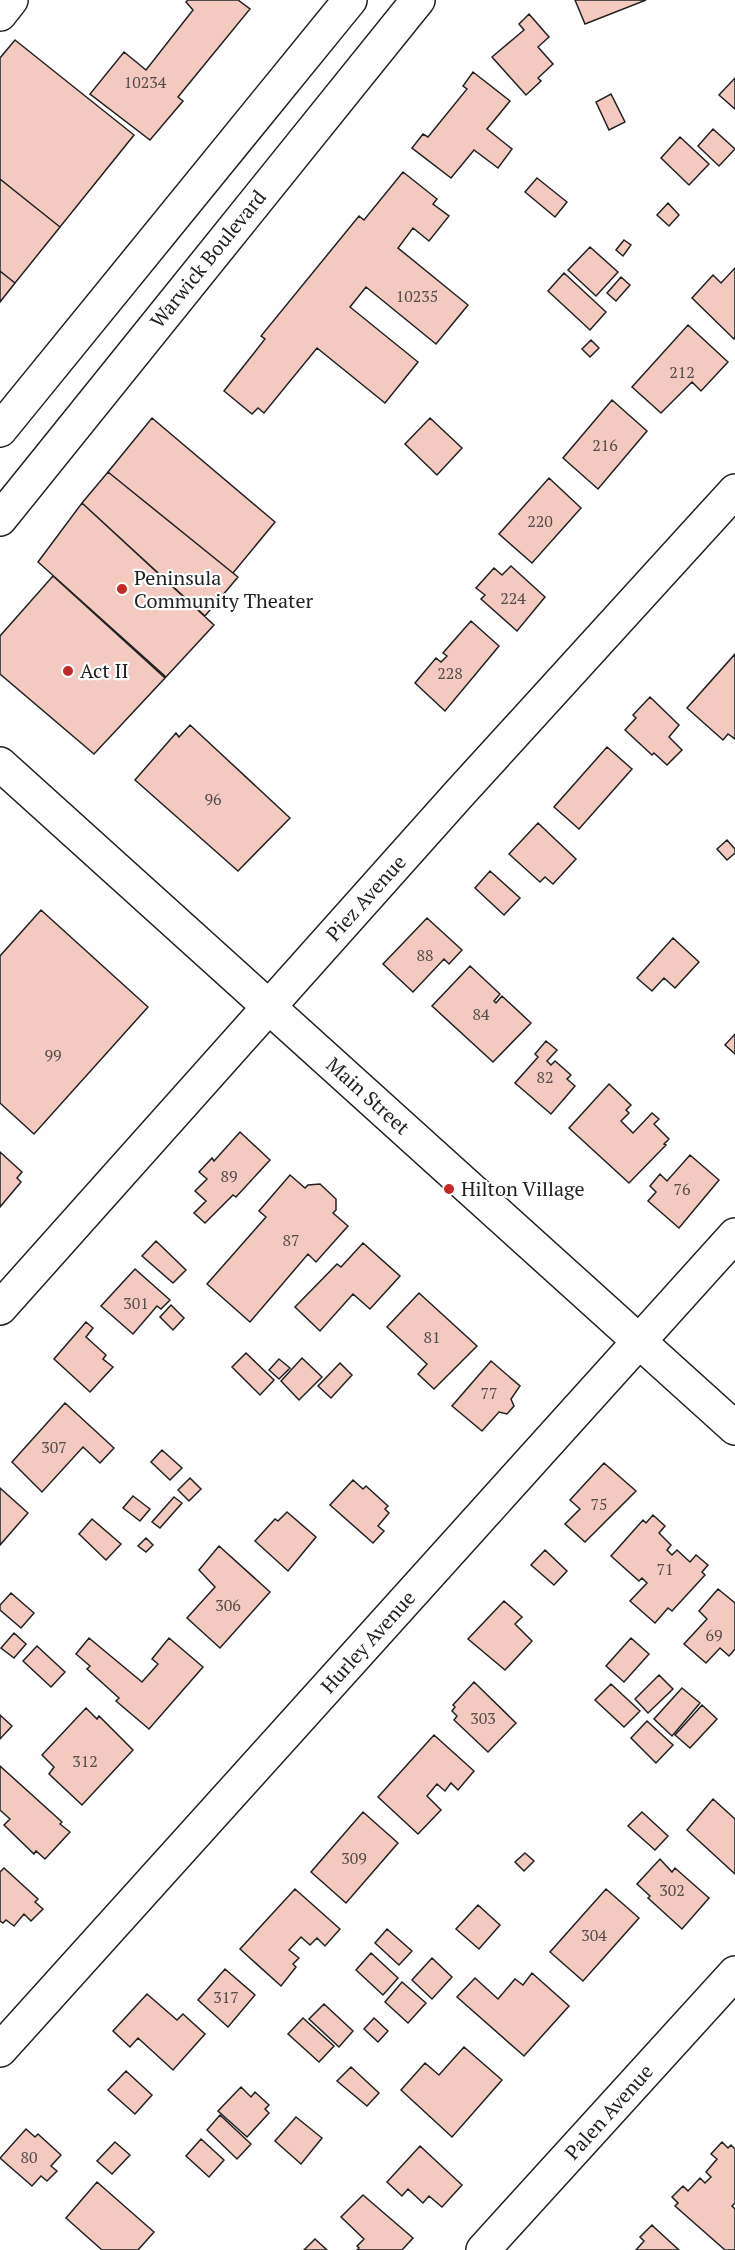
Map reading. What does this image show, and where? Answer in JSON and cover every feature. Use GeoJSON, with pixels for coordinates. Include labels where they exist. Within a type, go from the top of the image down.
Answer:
{"type":"FeatureCollection","features":[{"type":"Feature","properties":{"kind":"street"},"geometry":{"type":"LineString","coordinates":[[0,14],[11,0]]}},
{"type":"Feature","properties":{"kind":"street"},"geometry":{"type":"LineString","coordinates":[[0,430],[351,0]]}},
{"type":"Feature","properties":{"kind":"street","name":"Warwick Boulevard"},"geometry":{"type":"LineString","coordinates":[[0,519],[418,0]]}},
{"type":"Feature","properties":{"kind":"street","name":"Piez Avenue"},"geometry":{"type":"LineString","coordinates":[[0,1308],[458,795],[735,491]]}},
{"type":"Feature","properties":{"kind":"street","name":"Main Street"},"geometry":{"type":"LineString","coordinates":[[0,764],[735,1428]]}},
{"type":"Feature","properties":{"kind":"street","name":"Hurley Avenue"},"geometry":{"type":"LineString","coordinates":[[0,2050],[735,1234]]}},
{"type":"Feature","properties":{"kind":"street","name":"Palen Avenue"},"geometry":{"type":"LineString","coordinates":[[483,2250],[735,1973]]}},
{"type":"Feature","properties":{"kind":"building"},"geometry":{"type":"Polygon","coordinates":[[[188,0],[238,0],[250,9],[178,97],[183,101],[150,140],[90,94],[124,52],[146,70],[193,10],[186,2],[188,0]]]}},
{"type":"Feature","properties":{"kind":"building"},"geometry":{"type":"Polygon","coordinates":[[[575,0],[646,0],[585,24],[575,0]]]}},
{"type":"Feature","properties":{"kind":"building"},"geometry":{"type":"Polygon","coordinates":[[[529,14],[549,37],[538,47],[553,64],[538,78],[541,81],[526,95],[492,57],[524,30],[519,24],[529,14]]]}},
{"type":"Feature","properties":{"kind":"building"},"geometry":{"type":"Polygon","coordinates":[[[15,40],[134,135],[60,227],[0,179],[0,58],[15,40]]]}},
{"type":"Feature","properties":{"kind":"building"},"geometry":{"type":"Polygon","coordinates":[[[473,72],[510,101],[487,129],[512,149],[498,168],[474,150],[451,178],[412,148],[423,134],[428,137],[467,89],[463,86],[473,72]]]}},
{"type":"Feature","properties":{"kind":"building"},"geometry":{"type":"Polygon","coordinates":[[[735,78],[735,109],[719,95],[735,78]]]}},
{"type":"Feature","properties":{"kind":"building"},"geometry":{"type":"Polygon","coordinates":[[[611,94],[625,122],[609,130],[596,102],[611,94]]]}},
{"type":"Feature","properties":{"kind":"building"},"geometry":{"type":"Polygon","coordinates":[[[713,129],[735,149],[719,166],[698,146],[713,129]]]}},
{"type":"Feature","properties":{"kind":"building"},"geometry":{"type":"Polygon","coordinates":[[[680,137],[709,164],[689,185],[661,158],[680,137]]]}},
{"type":"Feature","properties":{"kind":"building"},"geometry":{"type":"Polygon","coordinates":[[[403,172],[437,199],[433,204],[449,216],[429,241],[413,228],[398,248],[468,305],[436,344],[366,287],[350,307],[418,362],[385,403],[317,348],[264,413],[258,408],[252,414],[224,391],[265,339],[261,336],[359,216],[364,220],[403,172]]]}},
{"type":"Feature","properties":{"kind":"building"},"geometry":{"type":"Polygon","coordinates":[[[537,178],[567,202],[555,217],[525,192],[537,178]]]}},
{"type":"Feature","properties":{"kind":"building"},"geometry":{"type":"Polygon","coordinates":[[[0,179],[60,227],[15,283],[0,271],[0,179]]]}},
{"type":"Feature","properties":{"kind":"building"},"geometry":{"type":"Polygon","coordinates":[[[668,203],[679,215],[669,226],[657,215],[668,203]]]}},
{"type":"Feature","properties":{"kind":"building"},"geometry":{"type":"Polygon","coordinates":[[[624,240],[631,245],[623,256],[616,250],[624,240]]]}},
{"type":"Feature","properties":{"kind":"building"},"geometry":{"type":"Polygon","coordinates":[[[590,247],[618,272],[596,296],[568,270],[590,247]]]}},
{"type":"Feature","properties":{"kind":"building"},"geometry":{"type":"Polygon","coordinates":[[[735,268],[734,339],[692,298],[713,275],[721,283],[735,268]]]}},
{"type":"Feature","properties":{"kind":"building"},"geometry":{"type":"Polygon","coordinates":[[[0,271],[15,283],[0,302],[0,271]]]}},
{"type":"Feature","properties":{"kind":"building"},"geometry":{"type":"Polygon","coordinates":[[[564,273],[606,312],[590,330],[548,291],[564,273]]]}},
{"type":"Feature","properties":{"kind":"building"},"geometry":{"type":"Polygon","coordinates":[[[621,277],[630,285],[616,301],[607,293],[621,277]]]}},
{"type":"Feature","properties":{"kind":"building"},"geometry":{"type":"Polygon","coordinates":[[[688,325],[728,362],[701,391],[692,382],[661,413],[632,387],[688,325]]]}},
{"type":"Feature","properties":{"kind":"building"},"geometry":{"type":"Polygon","coordinates":[[[591,340],[599,348],[590,357],[582,349],[591,340]]]}},
{"type":"Feature","properties":{"kind":"building"},"geometry":{"type":"Polygon","coordinates":[[[612,400],[647,431],[598,489],[563,458],[612,400]]]}},
{"type":"Feature","properties":{"kind":"building"},"geometry":{"type":"Polygon","coordinates":[[[152,418],[275,522],[233,573],[108,472],[152,418]]]}},
{"type":"Feature","properties":{"kind":"building"},"geometry":{"type":"Polygon","coordinates":[[[430,418],[462,448],[437,475],[405,444],[430,418]]]}},
{"type":"Feature","properties":{"kind":"building"},"geometry":{"type":"Polygon","coordinates":[[[108,472],[238,577],[205,616],[82,503],[108,472]]]}},
{"type":"Feature","properties":{"kind":"building"},"geometry":{"type":"Polygon","coordinates":[[[549,478],[581,508],[532,563],[499,534],[549,478]]]}},
{"type":"Feature","properties":{"kind":"building","name":"Peninsula Community Theater"},"geometry":{"type":"Polygon","coordinates":[[[82,503],[214,625],[166,677],[38,562],[82,503]]]}},
{"type":"Feature","properties":{"kind":"building"},"geometry":{"type":"Polygon","coordinates":[[[511,566],[545,597],[517,631],[481,599],[485,595],[476,588],[494,568],[502,575],[511,566]]]}},
{"type":"Feature","properties":{"kind":"building"},"geometry":{"type":"Polygon","coordinates":[[[53,576],[165,678],[94,754],[0,674],[0,636],[53,576]]]}},
{"type":"Feature","properties":{"kind":"building"},"geometry":{"type":"Polygon","coordinates":[[[471,621],[499,646],[445,711],[415,683],[436,658],[441,662],[447,656],[443,653],[471,621]]]}},
{"type":"Feature","properties":{"kind":"building"},"geometry":{"type":"Polygon","coordinates":[[[735,654],[735,739],[728,734],[723,740],[687,708],[735,654]]]}},
{"type":"Feature","properties":{"kind":"building"},"geometry":{"type":"Polygon","coordinates":[[[650,697],[679,725],[669,737],[682,750],[667,765],[654,753],[652,755],[625,730],[636,718],[633,715],[650,697]]]}},
{"type":"Feature","properties":{"kind":"building"},"geometry":{"type":"Polygon","coordinates":[[[190,725],[290,818],[238,871],[135,780],[176,733],[179,737],[190,725]]]}},
{"type":"Feature","properties":{"kind":"building"},"geometry":{"type":"Polygon","coordinates":[[[607,747],[632,769],[579,829],[554,807],[607,747]]]}},
{"type":"Feature","properties":{"kind":"building"},"geometry":{"type":"Polygon","coordinates":[[[538,823],[576,859],[553,884],[545,877],[540,882],[509,854],[538,823]]]}},
{"type":"Feature","properties":{"kind":"building"},"geometry":{"type":"Polygon","coordinates":[[[727,840],[735,849],[735,853],[727,860],[717,849],[727,840]]]}},
{"type":"Feature","properties":{"kind":"building"},"geometry":{"type":"Polygon","coordinates":[[[490,871],[520,898],[504,915],[475,888],[490,871]]]}},
{"type":"Feature","properties":{"kind":"building"},"geometry":{"type":"Polygon","coordinates":[[[41,910],[148,1007],[34,1134],[0,1103],[0,956],[41,910]]]}},
{"type":"Feature","properties":{"kind":"building"},"geometry":{"type":"Polygon","coordinates":[[[427,918],[462,950],[449,964],[444,959],[413,992],[383,964],[427,918]]]}},
{"type":"Feature","properties":{"kind":"building"},"geometry":{"type":"Polygon","coordinates":[[[673,938],[699,962],[675,988],[664,978],[652,991],[637,978],[673,938]]]}},
{"type":"Feature","properties":{"kind":"building"},"geometry":{"type":"Polygon","coordinates":[[[470,966],[500,994],[494,1001],[496,1003],[502,996],[531,1023],[493,1062],[432,1006],[470,966]]]}},
{"type":"Feature","properties":{"kind":"building"},"geometry":{"type":"Polygon","coordinates":[[[735,1034],[735,1054],[725,1045],[735,1034]]]}},
{"type":"Feature","properties":{"kind":"building"},"geometry":{"type":"Polygon","coordinates":[[[546,1041],[557,1050],[547,1061],[551,1065],[555,1061],[571,1075],[567,1079],[575,1086],[551,1114],[515,1083],[538,1057],[535,1054],[546,1041]]]}},
{"type":"Feature","properties":{"kind":"building"},"geometry":{"type":"Polygon","coordinates":[[[609,1084],[631,1105],[626,1110],[629,1113],[621,1121],[633,1133],[652,1113],[659,1119],[654,1124],[669,1139],[664,1144],[666,1145],[629,1183],[569,1128],[609,1084]]]}},
{"type":"Feature","properties":{"kind":"building"},"geometry":{"type":"Polygon","coordinates":[[[240,1132],[270,1160],[236,1197],[233,1195],[205,1223],[194,1213],[206,1201],[195,1191],[207,1179],[199,1172],[212,1158],[214,1161],[240,1132]]]}},
{"type":"Feature","properties":{"kind":"building"},"geometry":{"type":"Polygon","coordinates":[[[0,1152],[22,1172],[17,1178],[21,1182],[0,1207],[0,1152]]]}},
{"type":"Feature","properties":{"kind":"building"},"geometry":{"type":"Polygon","coordinates":[[[690,1155],[719,1180],[679,1228],[648,1201],[656,1192],[650,1186],[660,1174],[667,1181],[690,1155]]]}},
{"type":"Feature","properties":{"kind":"building"},"geometry":{"type":"Polygon","coordinates":[[[290,1175],[305,1188],[308,1185],[320,1184],[336,1199],[336,1210],[333,1213],[348,1226],[316,1262],[308,1254],[250,1322],[207,1284],[266,1217],[259,1211],[290,1175]]]}},
{"type":"Feature","properties":{"kind":"building"},"geometry":{"type":"Polygon","coordinates":[[[156,1241],[186,1270],[173,1283],[142,1256],[156,1241]]]}},
{"type":"Feature","properties":{"kind":"building"},"geometry":{"type":"Polygon","coordinates":[[[363,1243],[400,1276],[370,1309],[353,1294],[320,1331],[295,1307],[337,1264],[341,1267],[363,1243]]]}},
{"type":"Feature","properties":{"kind":"building"},"geometry":{"type":"Polygon","coordinates":[[[135,1269],[170,1300],[161,1309],[157,1306],[133,1334],[101,1306],[135,1269]]]}},
{"type":"Feature","properties":{"kind":"building"},"geometry":{"type":"Polygon","coordinates":[[[419,1293],[477,1346],[434,1389],[418,1374],[427,1364],[387,1327],[419,1293]]]}},
{"type":"Feature","properties":{"kind":"building"},"geometry":{"type":"Polygon","coordinates":[[[171,1305],[184,1318],[173,1330],[160,1317],[171,1305]]]}},
{"type":"Feature","properties":{"kind":"building"},"geometry":{"type":"Polygon","coordinates":[[[86,1322],[93,1328],[86,1337],[106,1355],[103,1359],[113,1367],[90,1392],[54,1359],[86,1322]]]}},
{"type":"Feature","properties":{"kind":"building"},"geometry":{"type":"Polygon","coordinates":[[[246,1353],[274,1380],[260,1395],[232,1367],[246,1353]]]}},
{"type":"Feature","properties":{"kind":"building"},"geometry":{"type":"Polygon","coordinates":[[[302,1358],[322,1377],[299,1400],[281,1381],[302,1358]]]}},
{"type":"Feature","properties":{"kind":"building"},"geometry":{"type":"Polygon","coordinates":[[[279,1359],[290,1368],[279,1379],[269,1370],[279,1359]]]}},
{"type":"Feature","properties":{"kind":"building"},"geometry":{"type":"Polygon","coordinates":[[[491,1361],[520,1386],[511,1399],[514,1406],[507,1414],[499,1412],[482,1431],[452,1406],[491,1361]]]}},
{"type":"Feature","properties":{"kind":"building"},"geometry":{"type":"Polygon","coordinates":[[[340,1363],[352,1375],[331,1398],[318,1386],[340,1363]]]}},
{"type":"Feature","properties":{"kind":"building"},"geometry":{"type":"Polygon","coordinates":[[[65,1403],[114,1448],[100,1463],[83,1447],[42,1492],[12,1462],[65,1403]]]}},
{"type":"Feature","properties":{"kind":"building"},"geometry":{"type":"Polygon","coordinates":[[[162,1450],[182,1468],[170,1480],[151,1462],[162,1450]]]}},
{"type":"Feature","properties":{"kind":"building"},"geometry":{"type":"Polygon","coordinates":[[[604,1463],[636,1491],[585,1542],[565,1524],[580,1509],[570,1500],[604,1463]]]}},
{"type":"Feature","properties":{"kind":"building"},"geometry":{"type":"Polygon","coordinates":[[[190,1478],[201,1489],[189,1501],[178,1490],[190,1478]]]}},
{"type":"Feature","properties":{"kind":"building"},"geometry":{"type":"Polygon","coordinates":[[[353,1480],[363,1489],[366,1486],[388,1506],[385,1509],[389,1513],[378,1526],[384,1531],[373,1543],[330,1505],[353,1480]]]}},
{"type":"Feature","properties":{"kind":"building"},"geometry":{"type":"Polygon","coordinates":[[[0,1488],[28,1513],[0,1545],[0,1488]]]}},
{"type":"Feature","properties":{"kind":"building"},"geometry":{"type":"Polygon","coordinates":[[[133,1496],[150,1509],[140,1521],[123,1508],[133,1496]]]}},
{"type":"Feature","properties":{"kind":"building"},"geometry":{"type":"Polygon","coordinates":[[[174,1497],[182,1503],[160,1528],[152,1522],[174,1497]]]}},
{"type":"Feature","properties":{"kind":"building"},"geometry":{"type":"Polygon","coordinates":[[[287,1512],[316,1537],[288,1571],[255,1541],[275,1519],[278,1521],[287,1512]]]}},
{"type":"Feature","properties":{"kind":"building"},"geometry":{"type":"Polygon","coordinates":[[[653,1515],[665,1526],[659,1533],[671,1545],[667,1550],[672,1555],[677,1550],[690,1562],[696,1555],[708,1565],[702,1572],[705,1575],[672,1611],[668,1608],[655,1623],[630,1601],[647,1583],[642,1578],[639,1581],[611,1556],[643,1520],[646,1523],[653,1515]]]}},
{"type":"Feature","properties":{"kind":"building"},"geometry":{"type":"Polygon","coordinates":[[[92,1519],[121,1544],[106,1560],[79,1534],[92,1519]]]}},
{"type":"Feature","properties":{"kind":"building"},"geometry":{"type":"Polygon","coordinates":[[[146,1538],[153,1545],[146,1552],[138,1546],[146,1538]]]}},
{"type":"Feature","properties":{"kind":"building"},"geometry":{"type":"Polygon","coordinates":[[[219,1546],[270,1592],[220,1648],[187,1618],[215,1587],[199,1570],[219,1546]]]}},
{"type":"Feature","properties":{"kind":"building"},"geometry":{"type":"Polygon","coordinates":[[[545,1550],[567,1571],[554,1585],[531,1565],[545,1550]]]}},
{"type":"Feature","properties":{"kind":"building"},"geometry":{"type":"Polygon","coordinates":[[[718,1589],[735,1603],[735,1649],[729,1656],[720,1648],[706,1663],[684,1644],[707,1619],[699,1611],[718,1589]]]}},
{"type":"Feature","properties":{"kind":"building"},"geometry":{"type":"Polygon","coordinates":[[[11,1593],[34,1613],[21,1628],[0,1610],[0,1605],[11,1593]]]}},
{"type":"Feature","properties":{"kind":"building"},"geometry":{"type":"Polygon","coordinates":[[[504,1601],[522,1617],[515,1624],[532,1641],[505,1670],[468,1639],[504,1601]]]}},
{"type":"Feature","properties":{"kind":"building"},"geometry":{"type":"Polygon","coordinates":[[[14,1633],[26,1644],[14,1658],[1,1648],[14,1633]]]}},
{"type":"Feature","properties":{"kind":"building"},"geometry":{"type":"Polygon","coordinates":[[[89,1638],[142,1682],[158,1664],[152,1659],[169,1638],[203,1667],[149,1729],[116,1701],[119,1698],[87,1669],[90,1666],[76,1654],[89,1638]]]}},
{"type":"Feature","properties":{"kind":"building"},"geometry":{"type":"Polygon","coordinates":[[[631,1638],[649,1654],[624,1682],[606,1666],[631,1638]]]}},
{"type":"Feature","properties":{"kind":"building"},"geometry":{"type":"Polygon","coordinates":[[[37,1646],[65,1672],[51,1687],[23,1661],[37,1646]]]}},
{"type":"Feature","properties":{"kind":"building"},"geometry":{"type":"Polygon","coordinates":[[[659,1675],[673,1689],[648,1713],[635,1699],[659,1675]]]}},
{"type":"Feature","properties":{"kind":"building"},"geometry":{"type":"Polygon","coordinates":[[[474,1682],[516,1723],[488,1752],[454,1720],[457,1716],[452,1711],[455,1707],[453,1705],[474,1682]]]}},
{"type":"Feature","properties":{"kind":"building"},"geometry":{"type":"Polygon","coordinates":[[[611,1684],[640,1711],[624,1727],[595,1700],[611,1684]]]}},
{"type":"Feature","properties":{"kind":"building"},"geometry":{"type":"Polygon","coordinates":[[[682,1688],[700,1703],[672,1736],[654,1719],[682,1688]]]}},
{"type":"Feature","properties":{"kind":"building"},"geometry":{"type":"Polygon","coordinates":[[[702,1705],[717,1719],[690,1748],[675,1735],[702,1705]]]}},
{"type":"Feature","properties":{"kind":"building"},"geometry":{"type":"Polygon","coordinates":[[[86,1708],[97,1719],[99,1716],[133,1750],[82,1805],[49,1774],[54,1767],[42,1755],[86,1708]]]}},
{"type":"Feature","properties":{"kind":"building"},"geometry":{"type":"Polygon","coordinates":[[[0,1715],[12,1726],[0,1739],[0,1715]]]}},
{"type":"Feature","properties":{"kind":"building"},"geometry":{"type":"Polygon","coordinates":[[[647,1721],[673,1745],[656,1763],[631,1738],[647,1721]]]}},
{"type":"Feature","properties":{"kind":"building"},"geometry":{"type":"Polygon","coordinates":[[[434,1735],[474,1771],[458,1790],[451,1783],[445,1791],[437,1784],[427,1796],[441,1810],[418,1834],[378,1797],[434,1735]]]}},
{"type":"Feature","properties":{"kind":"building"},"geometry":{"type":"Polygon","coordinates":[[[0,1766],[70,1832],[45,1859],[36,1851],[34,1854],[4,1825],[10,1819],[0,1810],[0,1766]]]}},
{"type":"Feature","properties":{"kind":"building"},"geometry":{"type":"Polygon","coordinates":[[[713,1799],[735,1819],[735,1874],[687,1830],[713,1799]]]}},
{"type":"Feature","properties":{"kind":"building"},"geometry":{"type":"Polygon","coordinates":[[[363,1812],[398,1843],[346,1903],[311,1872],[363,1812]]]}},
{"type":"Feature","properties":{"kind":"building"},"geometry":{"type":"Polygon","coordinates":[[[642,1812],[668,1836],[655,1850],[628,1826],[642,1812]]]}},
{"type":"Feature","properties":{"kind":"building"},"geometry":{"type":"Polygon","coordinates":[[[525,1853],[534,1861],[524,1871],[515,1862],[525,1853]]]}},
{"type":"Feature","properties":{"kind":"building"},"geometry":{"type":"Polygon","coordinates":[[[660,1859],[672,1872],[675,1868],[709,1898],[682,1929],[648,1898],[650,1896],[637,1884],[660,1859]]]}},
{"type":"Feature","properties":{"kind":"building"},"geometry":{"type":"Polygon","coordinates":[[[4,1868],[38,1899],[35,1902],[43,1909],[31,1921],[24,1914],[14,1926],[6,1920],[3,1923],[0,1921],[0,1872],[4,1868]]]}},
{"type":"Feature","properties":{"kind":"building"},"geometry":{"type":"Polygon","coordinates":[[[295,1889],[340,1929],[325,1946],[317,1938],[310,1945],[301,1937],[289,1950],[299,1958],[293,1964],[296,1967],[281,1986],[240,1949],[295,1889]]]}},
{"type":"Feature","properties":{"kind":"building"},"geometry":{"type":"Polygon","coordinates":[[[606,1889],[639,1918],[583,1981],[550,1952],[606,1889]]]}},
{"type":"Feature","properties":{"kind":"building"},"geometry":{"type":"Polygon","coordinates":[[[478,1905],[500,1925],[479,1949],[456,1929],[478,1905]]]}},
{"type":"Feature","properties":{"kind":"building"},"geometry":{"type":"Polygon","coordinates":[[[387,1929],[412,1951],[399,1965],[375,1943],[387,1929]]]}},
{"type":"Feature","properties":{"kind":"building"},"geometry":{"type":"Polygon","coordinates":[[[371,1953],[398,1978],[383,1995],[356,1970],[371,1953]]]}},
{"type":"Feature","properties":{"kind":"building"},"geometry":{"type":"Polygon","coordinates":[[[432,1958],[452,1977],[432,1999],[412,1980],[432,1958]]]}},
{"type":"Feature","properties":{"kind":"building"},"geometry":{"type":"Polygon","coordinates":[[[225,1969],[255,1995],[228,2027],[198,2000],[225,1969]]]}},
{"type":"Feature","properties":{"kind":"building"},"geometry":{"type":"Polygon","coordinates":[[[532,1973],[569,2006],[524,2056],[457,1997],[475,1978],[498,1999],[515,1979],[523,1985],[532,1973]]]}},
{"type":"Feature","properties":{"kind":"building"},"geometry":{"type":"Polygon","coordinates":[[[402,1982],[426,2003],[408,2023],[385,2002],[402,1982]]]}},
{"type":"Feature","properties":{"kind":"building"},"geometry":{"type":"Polygon","coordinates":[[[147,1994],[177,2020],[183,2014],[205,2034],[173,2070],[138,2038],[130,2047],[113,2031],[147,1994]]]}},
{"type":"Feature","properties":{"kind":"building"},"geometry":{"type":"Polygon","coordinates":[[[324,2004],[353,2031],[339,2047],[309,2019],[324,2004]]]}},
{"type":"Feature","properties":{"kind":"building"},"geometry":{"type":"Polygon","coordinates":[[[303,2018],[334,2046],[319,2062],[288,2034],[303,2018]]]}},
{"type":"Feature","properties":{"kind":"building"},"geometry":{"type":"Polygon","coordinates":[[[374,2018],[388,2031],[378,2042],[364,2029],[374,2018]]]}},
{"type":"Feature","properties":{"kind":"building"},"geometry":{"type":"Polygon","coordinates":[[[464,2047],[502,2080],[452,2137],[401,2090],[425,2063],[439,2075],[464,2047]]]}},
{"type":"Feature","properties":{"kind":"building"},"geometry":{"type":"Polygon","coordinates":[[[351,2067],[379,2093],[367,2106],[337,2081],[351,2067]]]}},
{"type":"Feature","properties":{"kind":"building"},"geometry":{"type":"Polygon","coordinates":[[[126,2071],[152,2095],[135,2114],[108,2090],[126,2071]]]}},
{"type":"Feature","properties":{"kind":"building"},"geometry":{"type":"Polygon","coordinates":[[[241,2087],[251,2097],[255,2092],[269,2105],[265,2109],[269,2113],[247,2137],[218,2111],[241,2087]]]}},
{"type":"Feature","properties":{"kind":"building"},"geometry":{"type":"Polygon","coordinates":[[[220,2115],[251,2144],[237,2159],[207,2130],[220,2115]]]}},
{"type":"Feature","properties":{"kind":"building"},"geometry":{"type":"Polygon","coordinates":[[[296,2117],[322,2138],[301,2164],[275,2141],[296,2117]]]}},
{"type":"Feature","properties":{"kind":"building"},"geometry":{"type":"Polygon","coordinates":[[[26,2129],[35,2137],[38,2134],[61,2155],[51,2166],[57,2171],[47,2181],[41,2176],[32,2186],[0,2158],[26,2129]]]}},
{"type":"Feature","properties":{"kind":"building"},"geometry":{"type":"Polygon","coordinates":[[[201,2139],[224,2160],[209,2177],[186,2156],[201,2139]]]}},
{"type":"Feature","properties":{"kind":"building"},"geometry":{"type":"Polygon","coordinates":[[[115,2142],[130,2155],[112,2174],[97,2161],[115,2142]]]}},
{"type":"Feature","properties":{"kind":"building"},"geometry":{"type":"Polygon","coordinates":[[[722,2142],[728,2148],[731,2145],[735,2149],[735,2203],[732,2206],[735,2209],[735,2250],[725,2250],[675,2206],[678,2203],[672,2197],[683,2186],[688,2191],[700,2178],[705,2183],[711,2177],[706,2172],[717,2159],[711,2154],[722,2142]]]}},
{"type":"Feature","properties":{"kind":"building"},"geometry":{"type":"Polygon","coordinates":[[[420,2146],[462,2185],[442,2207],[429,2196],[423,2203],[408,2189],[402,2196],[387,2182],[420,2146]]]}},
{"type":"Feature","properties":{"kind":"building"},"geometry":{"type":"Polygon","coordinates":[[[97,2182],[154,2232],[138,2250],[102,2250],[66,2218],[97,2182]]]}},
{"type":"Feature","properties":{"kind":"building"},"geometry":{"type":"Polygon","coordinates":[[[363,2195],[413,2238],[402,2250],[357,2250],[359,2248],[357,2246],[364,2239],[341,2217],[363,2195]]]}},
{"type":"Feature","properties":{"kind":"building"},"geometry":{"type":"Polygon","coordinates":[[[652,2225],[679,2250],[636,2250],[644,2241],[640,2237],[652,2225]]]}},
{"type":"Feature","properties":{"kind":"building"},"geometry":{"type":"Polygon","coordinates":[[[315,2239],[327,2250],[304,2250],[315,2239]]]}},
{"type":"Feature","properties":{"kind":"place","name":"Peninsula Community Theater"},"geometry":{"type":"Point","coordinates":[122,589]}},
{"type":"Feature","properties":{"kind":"place","name":"Act II"},"geometry":{"type":"Point","coordinates":[68,671]}},
{"type":"Feature","properties":{"kind":"place","name":"Hilton Village"},"geometry":{"type":"Point","coordinates":[449,1189]}}]}
